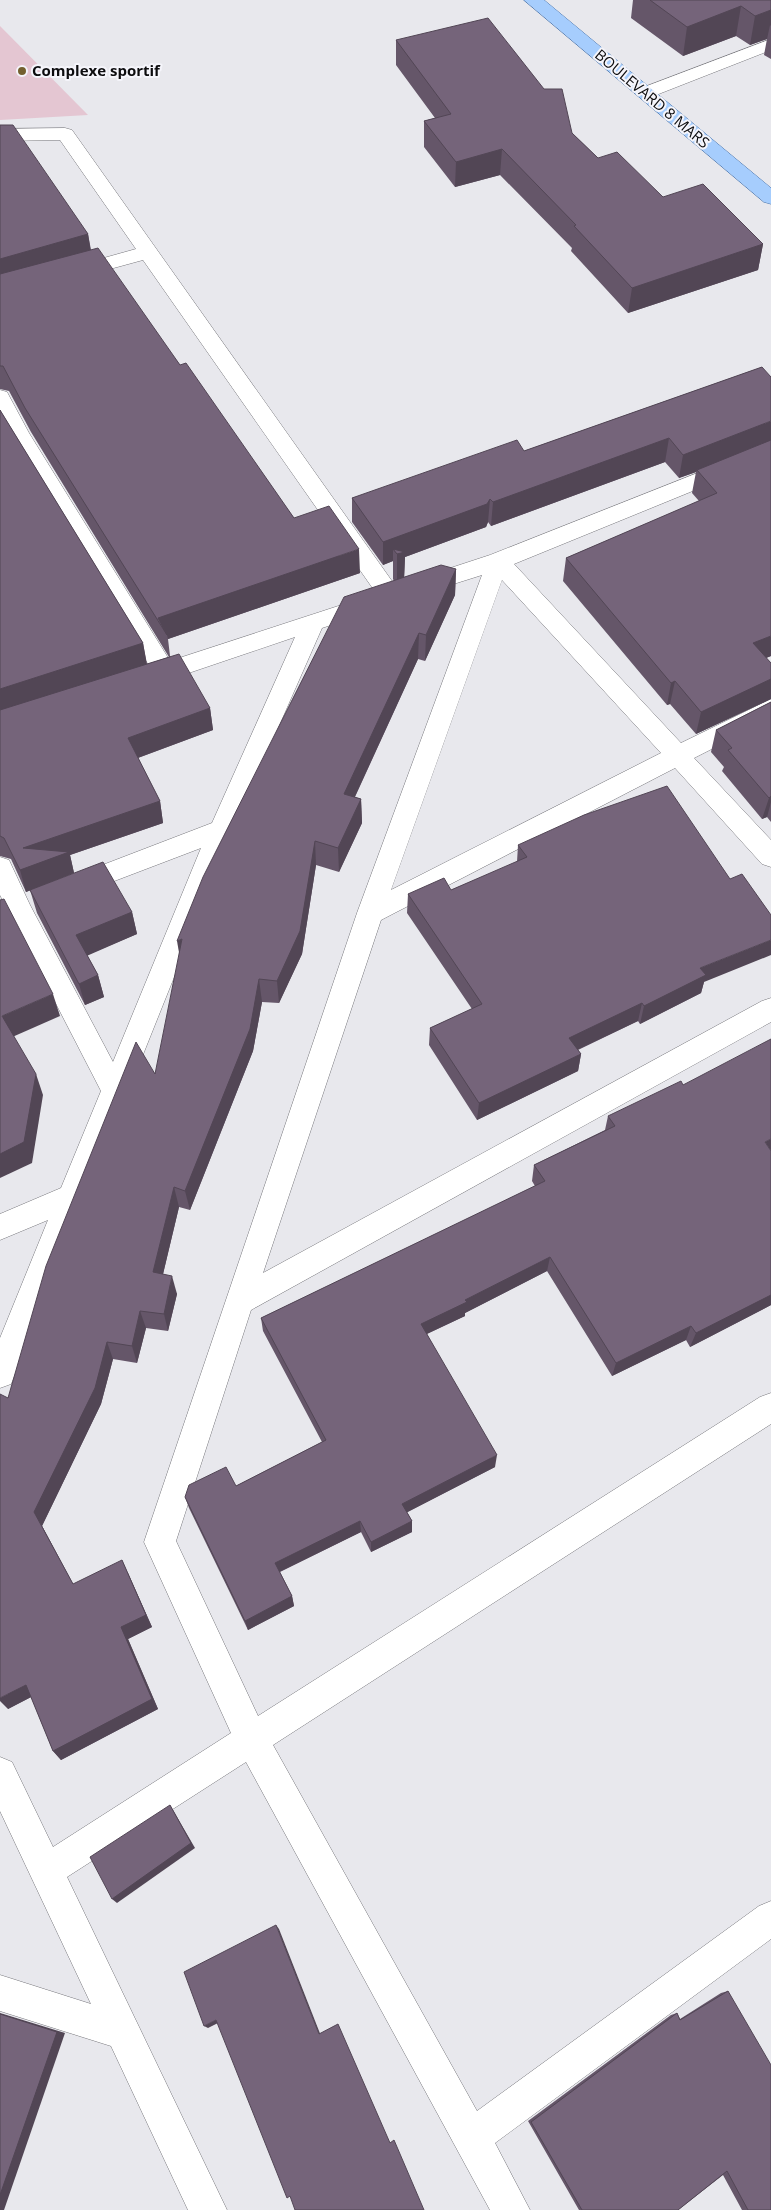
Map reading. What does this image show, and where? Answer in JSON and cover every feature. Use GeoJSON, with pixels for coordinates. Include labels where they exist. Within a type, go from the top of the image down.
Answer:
{"type":"FeatureCollection","features":[{"type":"Feature","properties":{"kind":"main road","name":"BOULEVARD 8 MARS"},"geometry":{"type":"LineString","coordinates":[[533,0],[771,198]]}},
{"type":"Feature","properties":{"kind":"street"},"geometry":{"type":"LineString","coordinates":[[645,93],[771,44]]}},
{"type":"Feature","properties":{"kind":"street"},"geometry":{"type":"LineString","coordinates":[[0,136],[65,134],[391,597]]}},
{"type":"Feature","properties":{"kind":"street"},"geometry":{"type":"LineString","coordinates":[[0,293],[148,252]]}},
{"type":"Feature","properties":{"kind":"street"},"geometry":{"type":"LineString","coordinates":[[0,397],[9,436],[165,672]]}},
{"type":"Feature","properties":{"kind":"street"},"geometry":{"type":"LineString","coordinates":[[128,684],[498,560],[771,451]]}},
{"type":"Feature","properties":{"kind":"street"},"geometry":{"type":"LineString","coordinates":[[498,560],[771,857]]}},
{"type":"Feature","properties":{"kind":"street"},"geometry":{"type":"LineString","coordinates":[[498,560],[370,913],[160,1542],[251,1739],[512,2210]]}},
{"type":"Feature","properties":{"kind":"street"},"geometry":{"type":"LineString","coordinates":[[0,1374],[221,830],[313,623]]}},
{"type":"Feature","properties":{"kind":"street"},"geometry":{"type":"LineString","coordinates":[[370,913],[771,708]]}},
{"type":"Feature","properties":{"kind":"street"},"geometry":{"type":"LineString","coordinates":[[27,904],[221,830]]}},
{"type":"Feature","properties":{"kind":"street"},"geometry":{"type":"LineString","coordinates":[[0,867],[27,904],[115,1091]]}},
{"type":"Feature","properties":{"kind":"street"},"geometry":{"type":"LineString","coordinates":[[239,1301],[771,1009]]}},
{"type":"Feature","properties":{"kind":"street"},"geometry":{"type":"LineString","coordinates":[[0,1227],[72,1197]]}},
{"type":"Feature","properties":{"kind":"street"},"geometry":{"type":"LineString","coordinates":[[46,1871],[771,1407]]}},
{"type":"Feature","properties":{"kind":"street"},"geometry":{"type":"LineString","coordinates":[[0,1774],[208,2210]]}},
{"type":"Feature","properties":{"kind":"street"},"geometry":{"type":"LineString","coordinates":[[471,2138],[771,1918]]}},
{"type":"Feature","properties":{"kind":"street"},"geometry":{"type":"LineString","coordinates":[[0,1993],[123,2032]]}},
{"type":"Feature","properties":{"kind":"shaded area","name":"Complexe sportif"},"geometry":{"type":"Polygon","coordinates":[[[0,26],[88,115],[0,120],[0,26]]]}},
{"type":"Feature","properties":{"kind":"building"},"geometry":{"type":"Polygon","coordinates":[[[650,0],[771,0],[771,10],[755,16],[741,6],[687,27],[650,0]]]}},
{"type":"Feature","properties":{"kind":"building"},"geometry":{"type":"Polygon","coordinates":[[[488,18],[544,89],[562,89],[572,133],[598,158],[617,152],[663,197],[703,184],[763,244],[632,288],[574,226],[576,225],[502,149],[456,162],[424,121],[451,114],[396,40],[488,18]]]}},
{"type":"Feature","properties":{"kind":"building"},"geometry":{"type":"Polygon","coordinates":[[[0,125],[13,125],[88,234],[0,259],[0,125]]]}},
{"type":"Feature","properties":{"kind":"building"},"geometry":{"type":"Polygon","coordinates":[[[98,248],[180,365],[186,363],[294,518],[329,506],[359,549],[158,618],[167,635],[25,408],[3,366],[0,366],[0,274],[98,248]]]}},
{"type":"Feature","properties":{"kind":"building"},"geometry":{"type":"Polygon","coordinates":[[[762,367],[771,377],[771,421],[683,455],[669,438],[493,502],[490,499],[487,504],[383,542],[352,498],[517,440],[524,451],[762,367]]]}},
{"type":"Feature","properties":{"kind":"building"},"geometry":{"type":"Polygon","coordinates":[[[0,410],[143,643],[0,689],[0,410]]]}},
{"type":"Feature","properties":{"kind":"building"},"geometry":{"type":"Polygon","coordinates":[[[771,440],[771,636],[753,643],[771,663],[771,679],[701,712],[675,681],[671,683],[566,558],[717,493],[697,470],[771,440]]]}},
{"type":"Feature","properties":{"kind":"building"},"geometry":{"type":"Polygon","coordinates":[[[393,549],[405,552],[397,554],[393,549]]]}},
{"type":"Feature","properties":{"kind":"building"},"geometry":{"type":"Polygon","coordinates":[[[441,565],[456,569],[426,635],[419,633],[344,794],[361,799],[338,848],[315,841],[300,931],[277,981],[259,979],[250,1029],[185,1191],[174,1187],[153,1272],[172,1276],[164,1314],[140,1311],[132,1346],[107,1342],[95,1388],[34,1512],[73,1584],[122,1560],[146,1615],[121,1627],[152,1699],[53,1751],[26,1685],[0,1698],[0,1394],[8,1398],[46,1266],[136,1042],[155,1074],[182,939],[177,941],[203,877],[344,597],[441,565]]]}},
{"type":"Feature","properties":{"kind":"building"},"geometry":{"type":"Polygon","coordinates":[[[179,654],[210,708],[128,738],[160,801],[23,848],[69,852],[20,870],[4,838],[0,836],[0,710],[179,654]]]}},
{"type":"Feature","properties":{"kind":"building"},"geometry":{"type":"Polygon","coordinates":[[[771,702],[771,796],[769,798],[728,750],[732,748],[716,730],[771,702]]]}},
{"type":"Feature","properties":{"kind":"building"},"geometry":{"type":"Polygon","coordinates":[[[667,786],[730,879],[742,874],[771,915],[771,940],[700,968],[706,975],[644,1006],[642,1003],[569,1038],[581,1054],[479,1103],[430,1028],[482,1004],[408,894],[444,878],[451,890],[527,857],[518,845],[584,815],[667,786]]]}},
{"type":"Feature","properties":{"kind":"building"},"geometry":{"type":"Polygon","coordinates":[[[103,862],[132,912],[76,935],[98,975],[79,984],[30,890],[103,862]]]}},
{"type":"Feature","properties":{"kind":"building"},"geometry":{"type":"Polygon","coordinates":[[[4,899],[53,994],[2,1016],[36,1074],[24,1142],[0,1154],[0,900],[4,899]]]}},
{"type":"Feature","properties":{"kind":"building"},"geometry":{"type":"Polygon","coordinates":[[[771,1039],[771,1139],[765,1142],[771,1151],[771,1295],[696,1333],[691,1326],[616,1363],[550,1257],[465,1300],[467,1302],[421,1324],[497,1455],[402,1504],[412,1521],[371,1542],[360,1521],[275,1563],[292,1596],[245,1621],[185,1497],[189,1485],[226,1467],[236,1486],[326,1440],[261,1318],[545,1181],[534,1165],[615,1126],[608,1116],[681,1081],[683,1085],[771,1039]]]}},
{"type":"Feature","properties":{"kind":"building"},"geometry":{"type":"Polygon","coordinates":[[[170,1805],[191,1843],[112,1899],[90,1857],[170,1805]]]}},
{"type":"Feature","properties":{"kind":"building"},"geometry":{"type":"Polygon","coordinates":[[[276,1925],[319,2034],[338,2024],[390,2143],[394,2140],[424,2210],[295,2210],[290,2196],[287,2198],[216,2020],[204,2026],[184,1972],[276,1925]]]}},
{"type":"Feature","properties":{"kind":"building"},"geometry":{"type":"Polygon","coordinates":[[[728,1991],[771,2065],[771,2210],[748,2210],[727,2171],[678,2210],[582,2210],[531,2122],[677,2013],[680,2020],[728,1991]]]}},
{"type":"Feature","properties":{"kind":"building"},"geometry":{"type":"Polygon","coordinates":[[[0,2014],[57,2032],[0,2195],[0,2014]]]}},
{"type":"Feature","properties":{"kind":"place","name":"Complexe sportif"},"geometry":{"type":"Point","coordinates":[22,71]}}]}
